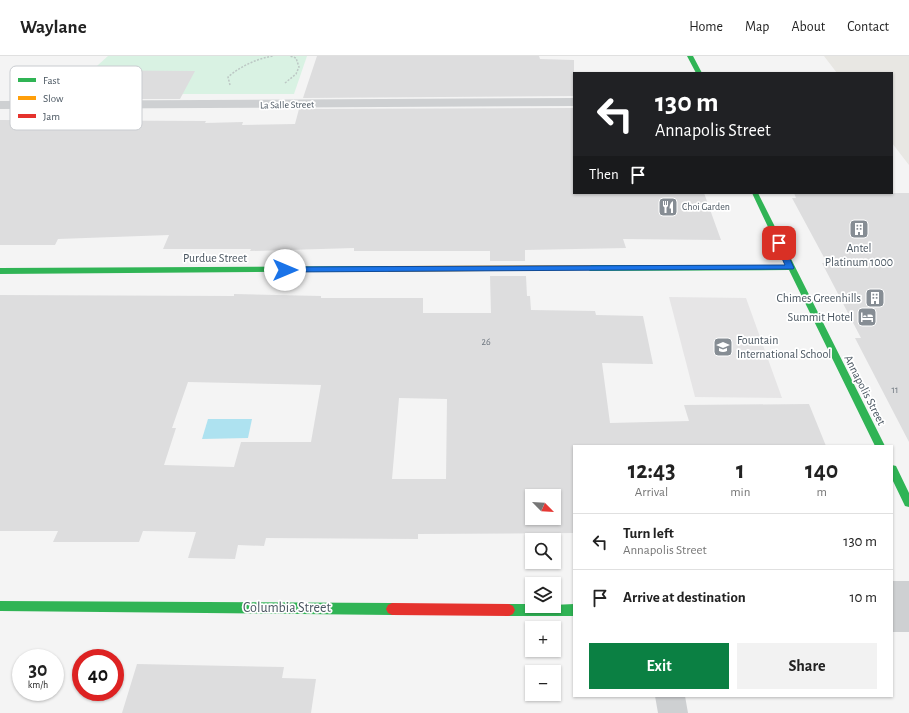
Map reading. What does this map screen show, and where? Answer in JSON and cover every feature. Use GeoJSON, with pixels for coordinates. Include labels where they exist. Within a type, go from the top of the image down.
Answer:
{"type":"FeatureCollection","features":[{"type":"Feature","properties":{"kind":"street"},"geometry":{"type":"LineString","coordinates":[[690,56],[698,72]]}},
{"type":"Feature","properties":{"kind":"street","name":"La Salle Street"},"geometry":{"type":"LineString","coordinates":[[142,106],[242,106],[573,102]]}},
{"type":"Feature","properties":{"kind":"street","name":"La Salle Street"},"geometry":{"type":"LineString","coordinates":[[0,105],[10,105]]}},
{"type":"Feature","properties":{"kind":"street","name":"Annapolis Street"},"geometry":{"type":"LineString","coordinates":[[755,194],[790,268],[879,445]]}},
{"type":"Feature","properties":{"kind":"street","name":"Purdue Street"},"geometry":{"type":"LineString","coordinates":[[0,271],[790,268]]}},
{"type":"Feature","properties":{"kind":"street"},"geometry":{"type":"LineString","coordinates":[[893,471],[909,503]]}},
{"type":"Feature","properties":{"kind":"street"},"geometry":{"type":"LineString","coordinates":[[893,594],[909,594]]}},
{"type":"Feature","properties":{"kind":"street","name":"Columbia Street"},"geometry":{"type":"LineString","coordinates":[[0,606],[573,610]]}},
{"type":"Feature","properties":{"kind":"street"},"geometry":{"type":"LineString","coordinates":[[893,618],[909,618]]}},
{"type":"Feature","properties":{"kind":"street"},"geometry":{"type":"LineString","coordinates":[[670,697],[673,713]]}},
{"type":"Feature","properties":{"kind":"path"},"geometry":{"type":"LineString","coordinates":[[242,106],[238,94],[230,85],[228,78],[244,66],[273,56]]}},
{"type":"Feature","properties":{"kind":"shaded area"},"geometry":{"type":"Polygon","coordinates":[[[824,56],[909,56],[909,165],[893,144],[893,72],[836,72],[824,56]]]}},
{"type":"Feature","properties":{"kind":"shaded area","name":"Fountain International School"},"geometry":{"type":"Polygon","coordinates":[[[669,297],[746,298],[782,398],[695,397],[669,297]]]}},
{"type":"Feature","properties":{"kind":"green space"},"geometry":{"type":"Polygon","coordinates":[[[108,56],[307,56],[294,94],[142,94],[142,66],[97,66],[108,56]]]}},
{"type":"Feature","properties":{"kind":"water"},"geometry":{"type":"Polygon","coordinates":[[[208,419],[252,419],[248,438],[202,439],[208,419]]]}},
{"type":"Feature","properties":{"kind":"building"},"geometry":{"type":"Polygon","coordinates":[[[317,56],[539,56],[540,59],[574,60],[573,96],[303,98],[317,56]]]}},
{"type":"Feature","properties":{"kind":"building"},"geometry":{"type":"Polygon","coordinates":[[[142,71],[195,71],[180,99],[142,99],[142,71]]]}},
{"type":"Feature","properties":{"kind":"building"},"geometry":{"type":"Polygon","coordinates":[[[573,108],[573,194],[704,194],[721,240],[623,239],[626,248],[525,250],[525,261],[490,261],[490,251],[354,251],[354,248],[250,251],[251,249],[163,249],[169,235],[58,239],[55,245],[0,245],[0,120],[10,120],[10,130],[142,130],[142,121],[206,121],[205,123],[243,122],[242,125],[295,124],[299,109],[573,108]]]}},
{"type":"Feature","properties":{"kind":"building"},"geometry":{"type":"Polygon","coordinates":[[[909,193],[909,442],[855,338],[861,338],[822,263],[827,263],[792,198],[796,198],[794,194],[909,193]]]}},
{"type":"Feature","properties":{"kind":"building"},"geometry":{"type":"Polygon","coordinates":[[[490,276],[526,276],[527,296],[530,296],[531,310],[595,311],[596,315],[643,316],[653,364],[602,363],[610,423],[689,421],[684,405],[809,404],[826,445],[573,445],[573,533],[418,534],[418,539],[266,538],[264,546],[238,545],[235,559],[188,558],[196,532],[143,531],[139,542],[53,542],[58,531],[0,531],[0,295],[234,296],[234,294],[321,296],[321,298],[423,298],[423,313],[491,313],[490,276]],[[188,382],[172,428],[176,428],[164,465],[234,467],[241,442],[311,442],[321,385],[188,382]],[[399,398],[392,479],[446,479],[447,399],[399,398]]]}},
{"type":"Feature","properties":{"kind":"building"},"geometry":{"type":"Polygon","coordinates":[[[137,664],[284,667],[282,678],[316,679],[311,713],[122,713],[137,664]]]}},
{"type":"Feature","properties":{"kind":"traffic: fast"},"geometry":{"type":"LineString","coordinates":[[690,56],[698,72]]}},
{"type":"Feature","properties":{"kind":"traffic: fast"},"geometry":{"type":"LineString","coordinates":[[755,194],[880,445]]}},
{"type":"Feature","properties":{"kind":"traffic: fast"},"geometry":{"type":"LineString","coordinates":[[590,268],[790,267]]}},
{"type":"Feature","properties":{"kind":"traffic: fast"},"geometry":{"type":"LineString","coordinates":[[0,271],[389,269]]}},
{"type":"Feature","properties":{"kind":"traffic: fast"},"geometry":{"type":"LineString","coordinates":[[893,471],[909,503]]}},
{"type":"Feature","properties":{"kind":"traffic: fast"},"geometry":{"type":"LineString","coordinates":[[0,606],[392,609]]}},
{"type":"Feature","properties":{"kind":"traffic: fast"},"geometry":{"type":"LineString","coordinates":[[509,610],[573,610]]}},
{"type":"Feature","properties":{"kind":"traffic: slow"},"geometry":{"type":"LineString","coordinates":[[389,269],[590,268]]}},
{"type":"Feature","properties":{"kind":"traffic: jam"},"geometry":{"type":"LineString","coordinates":[[392,609],[509,610]]}},
{"type":"Feature","properties":{"kind":"place","name":"Choi Garden"},"geometry":{"type":"Point","coordinates":[668,207]}},
{"type":"Feature","properties":{"kind":"place","name":"Antel Platinum 1000"},"geometry":{"type":"Point","coordinates":[859,229]}},
{"type":"Feature","properties":{"kind":"place","name":"Chimes Greenhills"},"geometry":{"type":"Point","coordinates":[875,298]}},
{"type":"Feature","properties":{"kind":"place","name":"Summit Hotel"},"geometry":{"type":"Point","coordinates":[867,317]}},
{"type":"Feature","properties":{"kind":"place","name":"Fountain International School"},"geometry":{"type":"Point","coordinates":[723,347]}},
{"type":"Feature","properties":{"kind":"route"},"geometry":{"type":"LineString","coordinates":[[285,270],[790,268],[779,243]]}}]}
